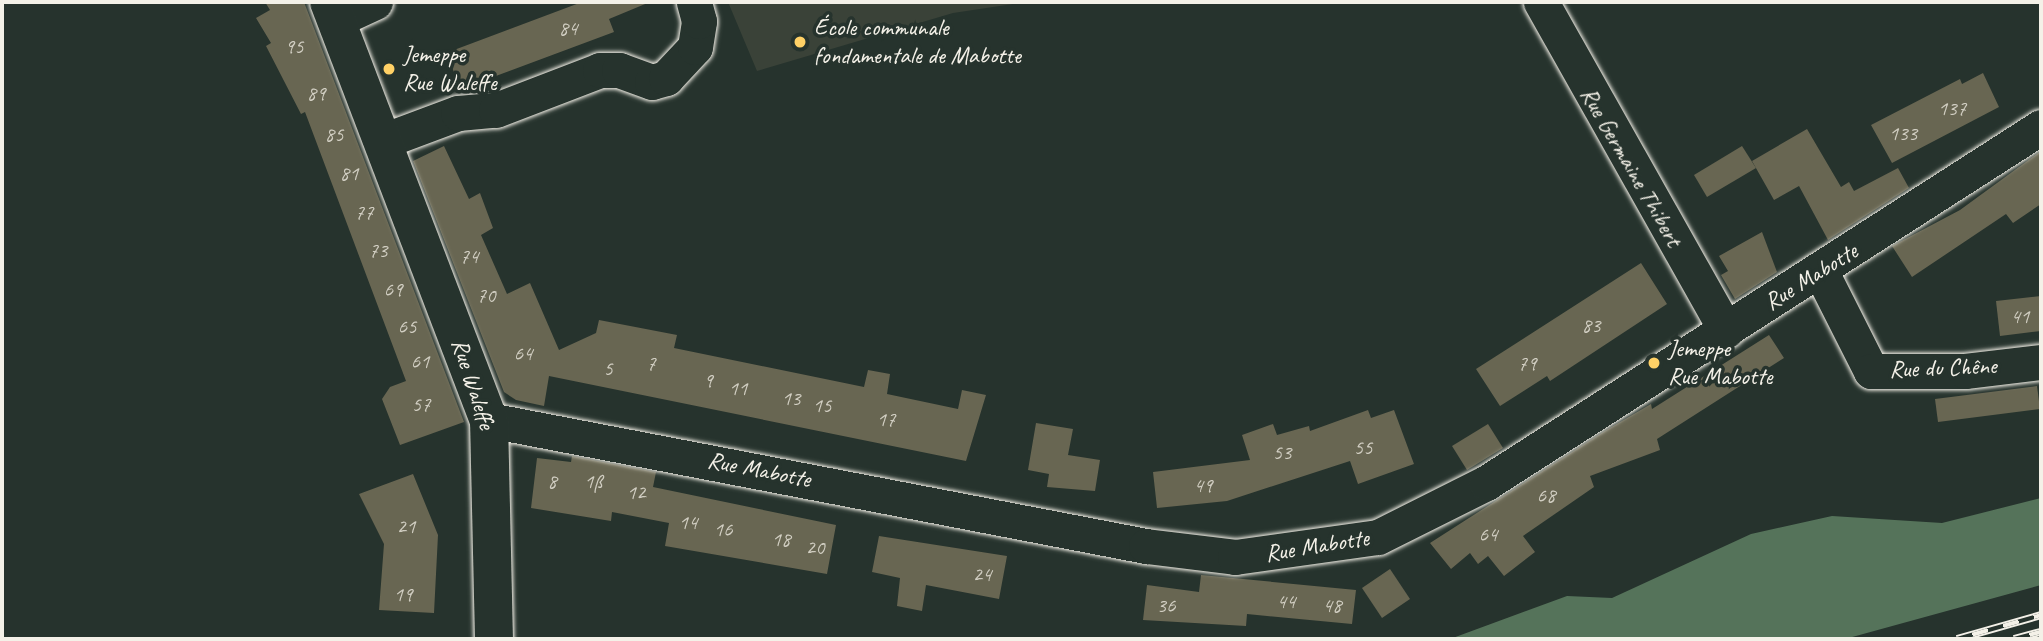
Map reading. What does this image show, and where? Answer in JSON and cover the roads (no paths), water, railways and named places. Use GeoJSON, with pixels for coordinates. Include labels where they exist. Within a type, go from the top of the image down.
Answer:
{"type":"FeatureCollection","features":[{"type":"Feature","properties":{"kind":"street","name":"Rue Waleffe"},"geometry":{"type":"LineString","coordinates":[[375,2],[333,11],[489,420],[494,639]]}},
{"type":"Feature","properties":{"kind":"street"},"geometry":{"type":"LineString","coordinates":[[383,141],[458,113],[496,110],[600,70],[620,70],[652,82],[666,78],[695,47],[699,21],[694,2]]}},
{"type":"Feature","properties":{"kind":"street","name":"Rue Germaine Thibert"},"geometry":{"type":"LineString","coordinates":[[1541,2],[1726,330]]}},
{"type":"Feature","properties":{"kind":"street","name":"Rue Mabotte"},"geometry":{"type":"LineString","coordinates":[[489,420],[1146,545],[1235,558],[1378,537],[1486,483],[1821,272],[2041,127]]}},
{"type":"Feature","properties":{"kind":"street","name":"Rue du Chêne"},"geometry":{"type":"LineString","coordinates":[[1821,272],[1871,371],[1965,371],[2041,362]]}},
{"type":"Feature","properties":{"kind":"railway"},"geometry":{"type":"LineString","coordinates":[[1957,639],[2041,615]]}},
{"type":"Feature","properties":{"kind":"railway"},"geometry":{"type":"LineString","coordinates":[[2014,639],[2041,632]]}},
{"type":"Feature","properties":{"kind":"place","name":"École communale fondamentale de Mabotte"},"geometry":{"type":"Point","coordinates":[800,42]}},
{"type":"Feature","properties":{"kind":"place","name":"Jemeppe Rue Waleffe"},"geometry":{"type":"Point","coordinates":[389,69]}},
{"type":"Feature","properties":{"kind":"place","name":"Jemeppe Rue Mabotte"},"geometry":{"type":"Point","coordinates":[1654,363]}}]}
